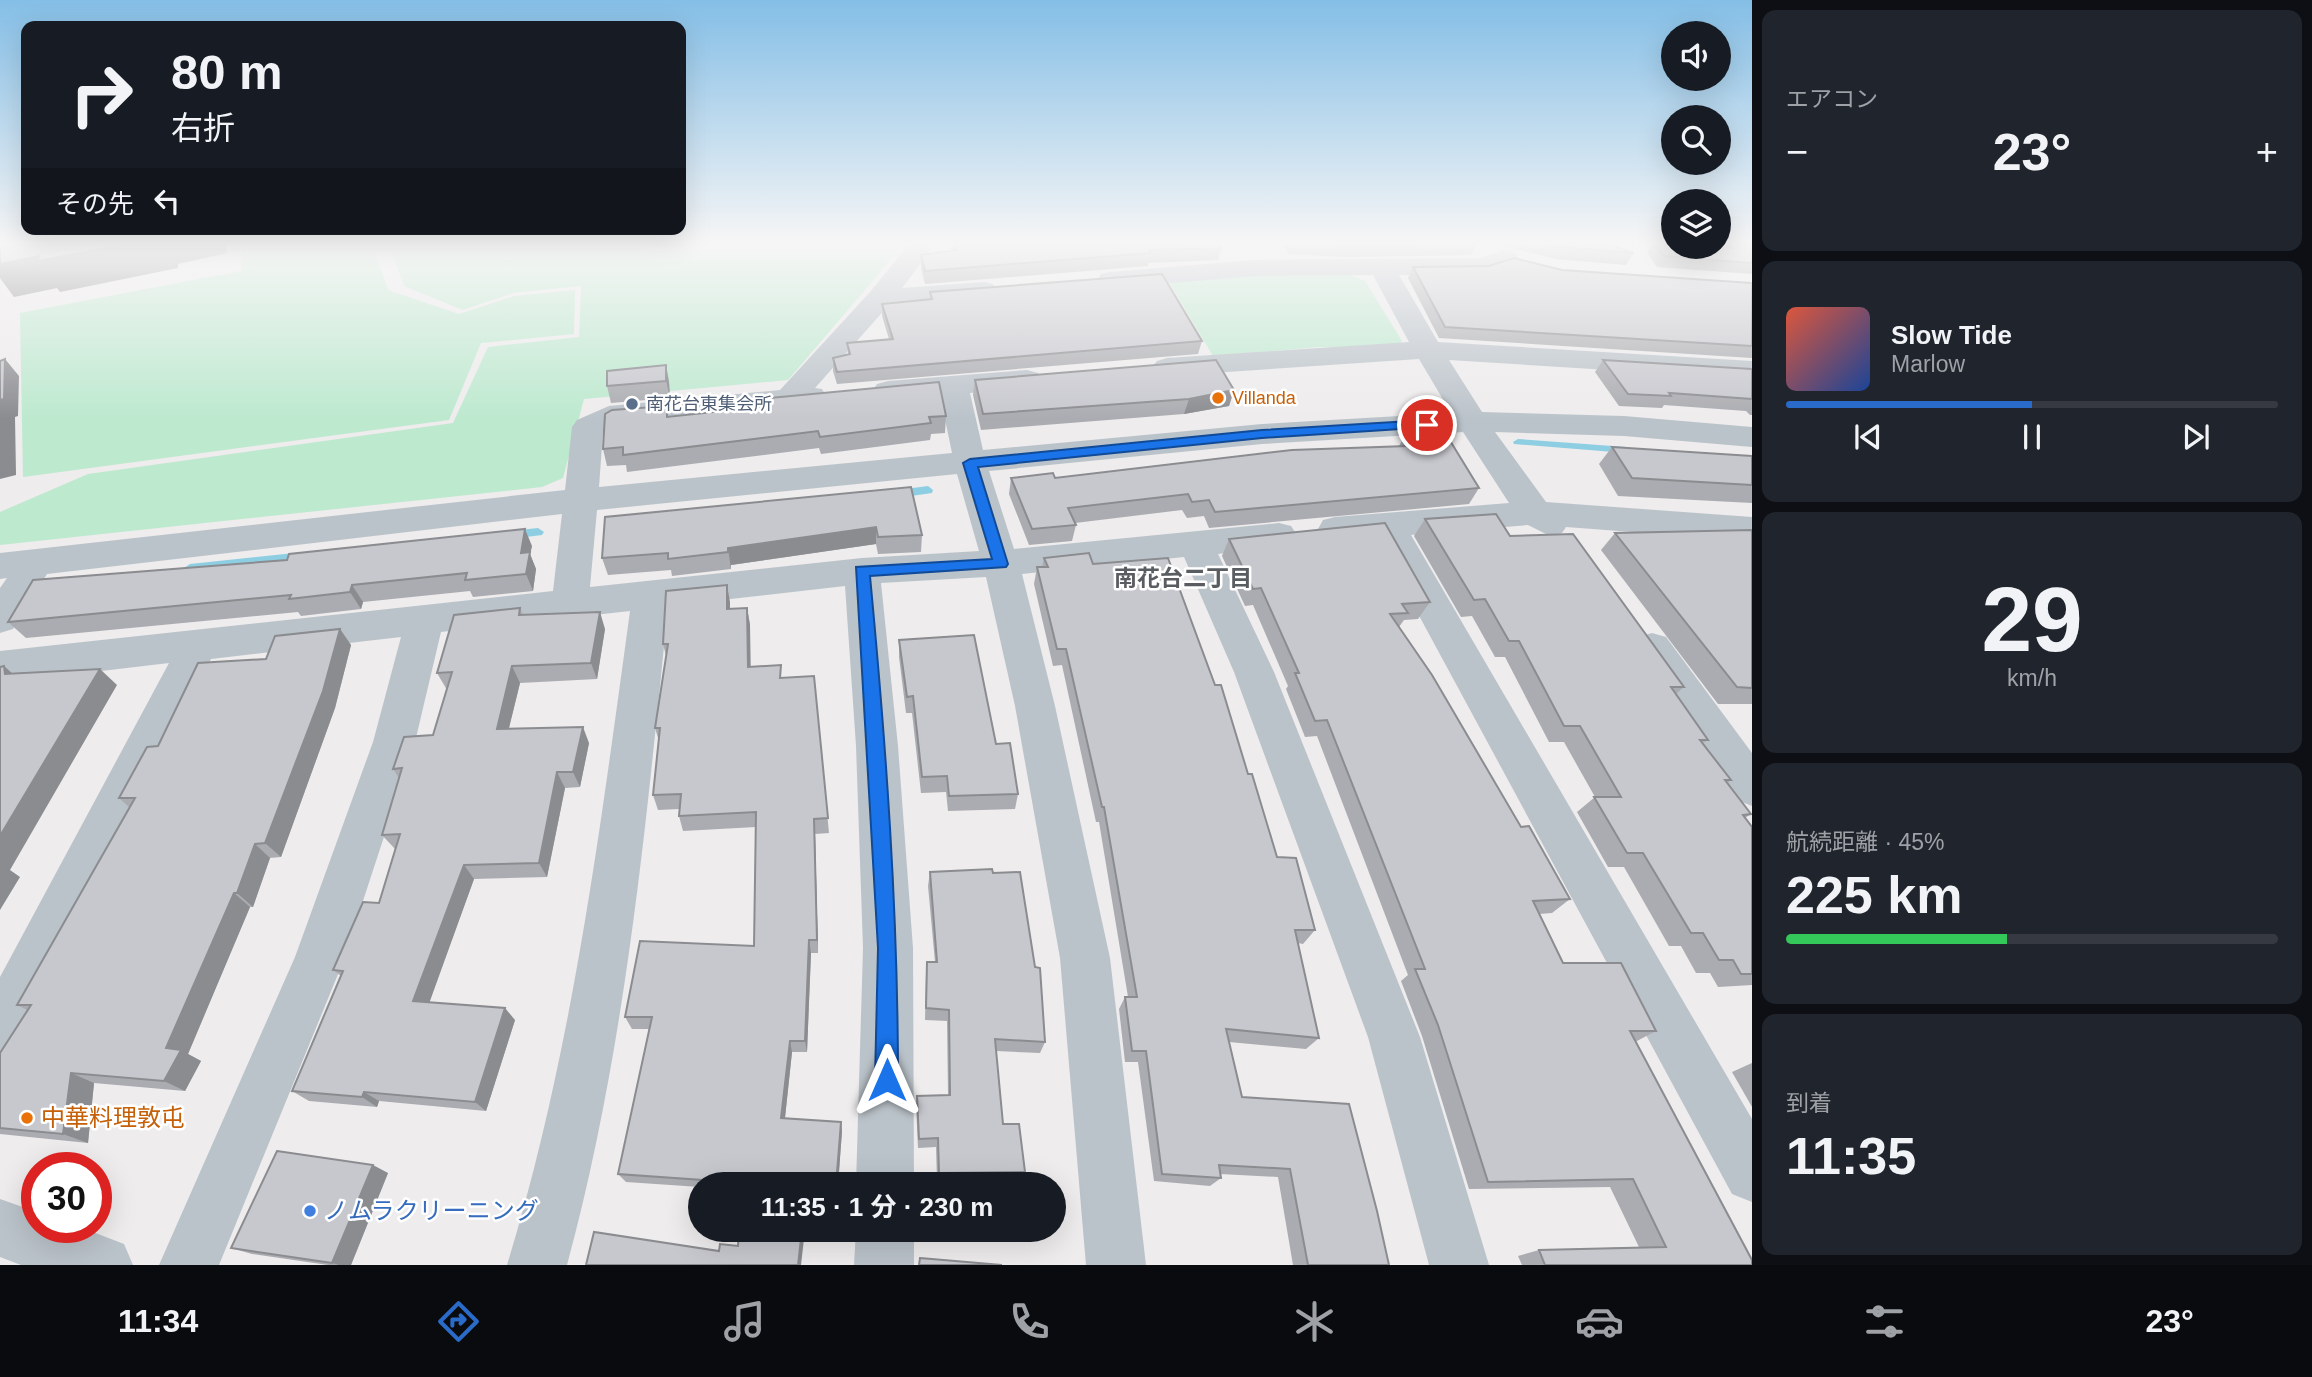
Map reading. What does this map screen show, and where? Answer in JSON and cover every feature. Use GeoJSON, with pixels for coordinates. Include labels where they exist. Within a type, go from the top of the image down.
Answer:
{"type":"FeatureCollection","features":[{"type":"Feature","properties":{"kind":"street"},"geometry":{"type":"LineString","coordinates":[[789,398],[877,301]]}},
{"type":"Feature","properties":{"kind":"street"},"geometry":{"type":"LineString","coordinates":[[1400,301],[1426,350],[1534,513],[1573,540],[1582,551]]}},
{"type":"Feature","properties":{"kind":"street"},"geometry":{"type":"LineString","coordinates":[[1140,369],[1426,350],[1752,370]]}},
{"type":"Feature","properties":{"kind":"street"},"geometry":{"type":"LineString","coordinates":[[570,603],[588,426],[609,416],[1059,376]]}},
{"type":"Feature","properties":{"kind":"street"},"geometry":{"type":"LineString","coordinates":[[953,385],[970,463],[1001,564],[1035,706],[1085,958],[1116,1265]]}},
{"type":"Feature","properties":{"kind":"street"},"geometry":{"type":"LineString","coordinates":[[0,566],[582,500],[1262,434],[1472,422],[1624,426],[1752,437]]}},
{"type":"Feature","properties":{"kind":"street"},"geometry":{"type":"LineString","coordinates":[[0,667],[197,648],[862,571],[1001,564],[1387,524],[1534,513],[1752,528]]}},
{"type":"Feature","properties":{"kind":"street"},"geometry":{"type":"LineString","coordinates":[[1387,524],[1752,1174]]}},
{"type":"Feature","properties":{"kind":"street"},"geometry":{"type":"LineString","coordinates":[[1195,543],[1254,671],[1394,1037],[1459,1265]]}},
{"type":"Feature","properties":{"kind":"street"},"geometry":{"type":"LineString","coordinates":[[0,619],[36,562]]}},
{"type":"Feature","properties":{"kind":"street"},"geometry":{"type":"LineString","coordinates":[[862,571],[877,746],[888,948],[886,1172]]}},
{"type":"Feature","properties":{"kind":"street"},"geometry":{"type":"LineString","coordinates":[[537,1265],[560,1190],[605,953],[629,784],[650,594]]}},
{"type":"Feature","properties":{"kind":"street"},"geometry":{"type":"LineString","coordinates":[[1630,619],[1752,787]]}},
{"type":"Feature","properties":{"kind":"street"},"geometry":{"type":"LineString","coordinates":[[189,1265],[318,962],[394,742],[424,622]]}},
{"type":"Feature","properties":{"kind":"street"},"geometry":{"type":"LineString","coordinates":[[0,1029],[197,648]]}},
{"type":"Feature","properties":{"kind":"street"},"geometry":{"type":"LineString","coordinates":[[0,1228],[103,1265]]}},
{"type":"Feature","properties":{"kind":"street"},"geometry":{"type":"LineString","coordinates":[[884,1265],[885,1242]]}},
{"type":"Feature","properties":{"kind":"green space"},"geometry":{"type":"Polygon","coordinates":[[[83,301],[421,301],[459,314],[499,301],[575,301],[574,334],[481,343],[449,420],[23,477],[20,313],[83,301]]]}},
{"type":"Feature","properties":{"kind":"green space"},"geometry":{"type":"Polygon","coordinates":[[[441,301],[489,301],[463,310],[441,301]]]}},
{"type":"Feature","properties":{"kind":"green space"},"geometry":{"type":"Polygon","coordinates":[[[580,301],[856,301],[788,380],[584,399],[563,478],[542,487],[0,545],[0,512],[88,474],[453,423],[488,347],[579,337],[580,301]]]}},
{"type":"Feature","properties":{"kind":"green space"},"geometry":{"type":"Polygon","coordinates":[[[1180,301],[1377,301],[1402,341],[1396,348],[1320,347],[1213,356],[1180,301]]]}},
{"type":"Feature","properties":{"kind":"building"},"geometry":{"type":"Polygon","coordinates":[[[912,301],[1178,301],[1202,341],[837,372],[833,358],[850,354],[847,343],[893,339],[882,304],[912,301]]]}},
{"type":"Feature","properties":{"kind":"building"},"geometry":{"type":"Polygon","coordinates":[[[1431,301],[1752,301],[1752,346],[1445,327],[1431,301]]]}},
{"type":"Feature","properties":{"kind":"building"},"geometry":{"type":"Polygon","coordinates":[[[5,359],[4,399],[0,400],[0,361],[5,359]]]}},
{"type":"Feature","properties":{"kind":"building"},"geometry":{"type":"Polygon","coordinates":[[[1216,360],[1234,390],[1189,399],[983,414],[975,380],[1216,360]]]}},
{"type":"Feature","properties":{"kind":"building"},"geometry":{"type":"Polygon","coordinates":[[[1603,360],[1752,369],[1752,399],[1669,393],[1671,396],[1628,394],[1603,360]]]}},
{"type":"Feature","properties":{"kind":"building"},"geometry":{"type":"Polygon","coordinates":[[[666,365],[666,381],[607,386],[607,371],[666,365]]]}},
{"type":"Feature","properties":{"kind":"building"},"geometry":{"type":"Polygon","coordinates":[[[939,382],[946,416],[929,417],[931,423],[820,437],[818,431],[623,455],[623,447],[603,449],[605,414],[612,410],[667,406],[667,417],[762,407],[760,399],[939,382]]]}},
{"type":"Feature","properties":{"kind":"building"},"geometry":{"type":"Polygon","coordinates":[[[1403,439],[1449,439],[1479,488],[1215,512],[1209,500],[1192,502],[1188,494],[1068,508],[1076,525],[1032,529],[1011,478],[1053,473],[1055,478],[1292,450],[1407,446],[1403,439]]]}},
{"type":"Feature","properties":{"kind":"building"},"geometry":{"type":"Polygon","coordinates":[[[1612,447],[1752,456],[1752,485],[1632,478],[1612,447]]]}},
{"type":"Feature","properties":{"kind":"building"},"geometry":{"type":"Polygon","coordinates":[[[911,487],[922,535],[878,537],[876,527],[728,548],[728,552],[668,559],[668,553],[602,558],[605,517],[911,487]]]}},
{"type":"Feature","properties":{"kind":"building"},"geometry":{"type":"Polygon","coordinates":[[[1496,514],[1510,536],[1573,534],[1684,687],[1671,687],[1708,740],[1700,740],[1731,780],[1725,780],[1751,814],[1743,815],[1752,827],[1752,974],[1741,974],[1733,960],[1719,960],[1703,933],[1691,933],[1643,853],[1627,853],[1594,797],[1621,797],[1580,726],[1564,726],[1519,641],[1509,641],[1485,599],[1474,600],[1425,519],[1496,514]]]}},
{"type":"Feature","properties":{"kind":"building"},"geometry":{"type":"Polygon","coordinates":[[[1385,523],[1430,602],[1402,604],[1408,613],[1390,614],[1432,675],[1521,827],[1529,826],[1570,899],[1533,901],[1563,963],[1621,963],[1656,1031],[1630,1031],[1752,1260],[1752,1265],[1545,1265],[1539,1250],[1666,1247],[1633,1179],[1488,1182],[1438,1025],[1415,969],[1425,969],[1327,720],[1315,721],[1295,673],[1299,673],[1261,588],[1253,589],[1229,539],[1385,523]]]}},
{"type":"Feature","properties":{"kind":"building"},"geometry":{"type":"Polygon","coordinates":[[[525,529],[521,553],[530,552],[526,574],[465,580],[467,573],[352,585],[350,592],[289,599],[291,595],[8,622],[33,580],[287,560],[289,554],[525,529]]]}},
{"type":"Feature","properties":{"kind":"building"},"geometry":{"type":"Polygon","coordinates":[[[1752,530],[1752,688],[1737,687],[1615,533],[1752,530]]]}},
{"type":"Feature","properties":{"kind":"building"},"geometry":{"type":"Polygon","coordinates":[[[1089,553],[1093,564],[1168,558],[1215,685],[1221,685],[1277,857],[1296,858],[1315,930],[1295,930],[1319,1038],[1226,1029],[1242,1097],[1349,1104],[1389,1265],[1308,1265],[1290,1169],[1219,1165],[1221,1178],[1162,1174],[1146,1051],[1132,1051],[1125,997],[1137,997],[1104,807],[1066,649],[1057,649],[1037,567],[1048,567],[1044,558],[1089,553]]]}},
{"type":"Feature","properties":{"kind":"building"},"geometry":{"type":"Polygon","coordinates":[[[727,585],[727,609],[747,608],[748,667],[781,665],[780,678],[814,676],[828,818],[814,819],[817,940],[809,940],[805,1041],[790,1041],[781,1118],[841,1122],[837,1172],[688,1172],[688,1179],[618,1174],[652,1017],[625,1017],[640,941],[754,946],[756,812],[679,816],[681,794],[653,795],[660,728],[655,728],[668,644],[663,644],[666,591],[727,585]]]}},
{"type":"Feature","properties":{"kind":"building"},"geometry":{"type":"Polygon","coordinates":[[[520,608],[519,615],[600,612],[591,663],[512,666],[497,729],[583,727],[573,772],[557,772],[539,863],[464,865],[413,1001],[505,1008],[475,1102],[364,1092],[362,1097],[292,1091],[343,971],[333,970],[363,902],[379,903],[400,834],[382,835],[402,768],[393,769],[404,737],[433,735],[452,672],[437,673],[454,615],[520,608]]]}},
{"type":"Feature","properties":{"kind":"building"},"geometry":{"type":"Polygon","coordinates":[[[340,629],[323,691],[265,843],[255,844],[237,893],[234,893],[166,1048],[181,1050],[164,1081],[71,1073],[63,1134],[0,1128],[0,1053],[31,1005],[17,1005],[135,798],[119,798],[147,747],[158,746],[198,663],[266,659],[275,636],[340,629]]]}},
{"type":"Feature","properties":{"kind":"building"},"geometry":{"type":"Polygon","coordinates":[[[974,635],[996,744],[1010,743],[1018,794],[949,796],[947,776],[922,777],[913,696],[907,697],[899,640],[974,635]]]}},
{"type":"Feature","properties":{"kind":"building"},"geometry":{"type":"Polygon","coordinates":[[[4,666],[5,674],[100,669],[0,836],[0,667],[4,666]]]}},
{"type":"Feature","properties":{"kind":"building"},"geometry":{"type":"Polygon","coordinates":[[[992,869],[993,873],[1020,872],[1035,967],[1040,968],[1045,1042],[995,1039],[1003,1124],[1019,1124],[1025,1172],[939,1172],[938,1138],[919,1139],[917,1096],[950,1095],[949,1010],[926,1008],[927,962],[937,962],[930,872],[992,869]]]}},
{"type":"Feature","properties":{"kind":"building"},"geometry":{"type":"Polygon","coordinates":[[[277,1151],[373,1165],[332,1263],[231,1248],[277,1151]]]}},
{"type":"Feature","properties":{"kind":"building"},"geometry":{"type":"Polygon","coordinates":[[[594,1232],[719,1251],[720,1244],[738,1246],[738,1242],[801,1242],[798,1265],[586,1265],[594,1232]]]}},
{"type":"Feature","properties":{"kind":"building"},"geometry":{"type":"Polygon","coordinates":[[[920,1258],[1002,1265],[919,1265],[920,1258]]]}},
{"type":"Feature","properties":{"kind":"waterway"},"geometry":{"type":"LineString","coordinates":[[1518,442],[1626,450]]}},
{"type":"Feature","properties":{"kind":"waterway"},"geometry":{"type":"LineString","coordinates":[[897,494],[928,490]]}},
{"type":"Feature","properties":{"kind":"waterway"},"geometry":{"type":"LineString","coordinates":[[510,535],[538,532]]}},
{"type":"Feature","properties":{"kind":"waterway"},"geometry":{"type":"LineString","coordinates":[[190,568],[304,556]]}},
{"type":"Feature","properties":{"kind":"place","name":"Villanda"},"geometry":{"type":"Point","coordinates":[1218,398]}},
{"type":"Feature","properties":{"kind":"place","name":"南花台東集会所"},"geometry":{"type":"Point","coordinates":[632,404]}},
{"type":"Feature","properties":{"kind":"place","name":"中華料理敦屯"},"geometry":{"type":"Point","coordinates":[27,1118]}},
{"type":"Feature","properties":{"kind":"place","name":"ノムラクリーニング"},"geometry":{"type":"Point","coordinates":[310,1211]}},
{"type":"Feature","properties":{"kind":"district","name":"南花台二丁目"},"geometry":{"type":"Point","coordinates":[1183,578]}},
{"type":"Feature","properties":{"kind":"route"},"geometry":{"type":"LineString","coordinates":[[887,1080],[888,948],[877,746],[862,571],[1001,564],[970,463],[1262,434],[1427,425]]}}]}
